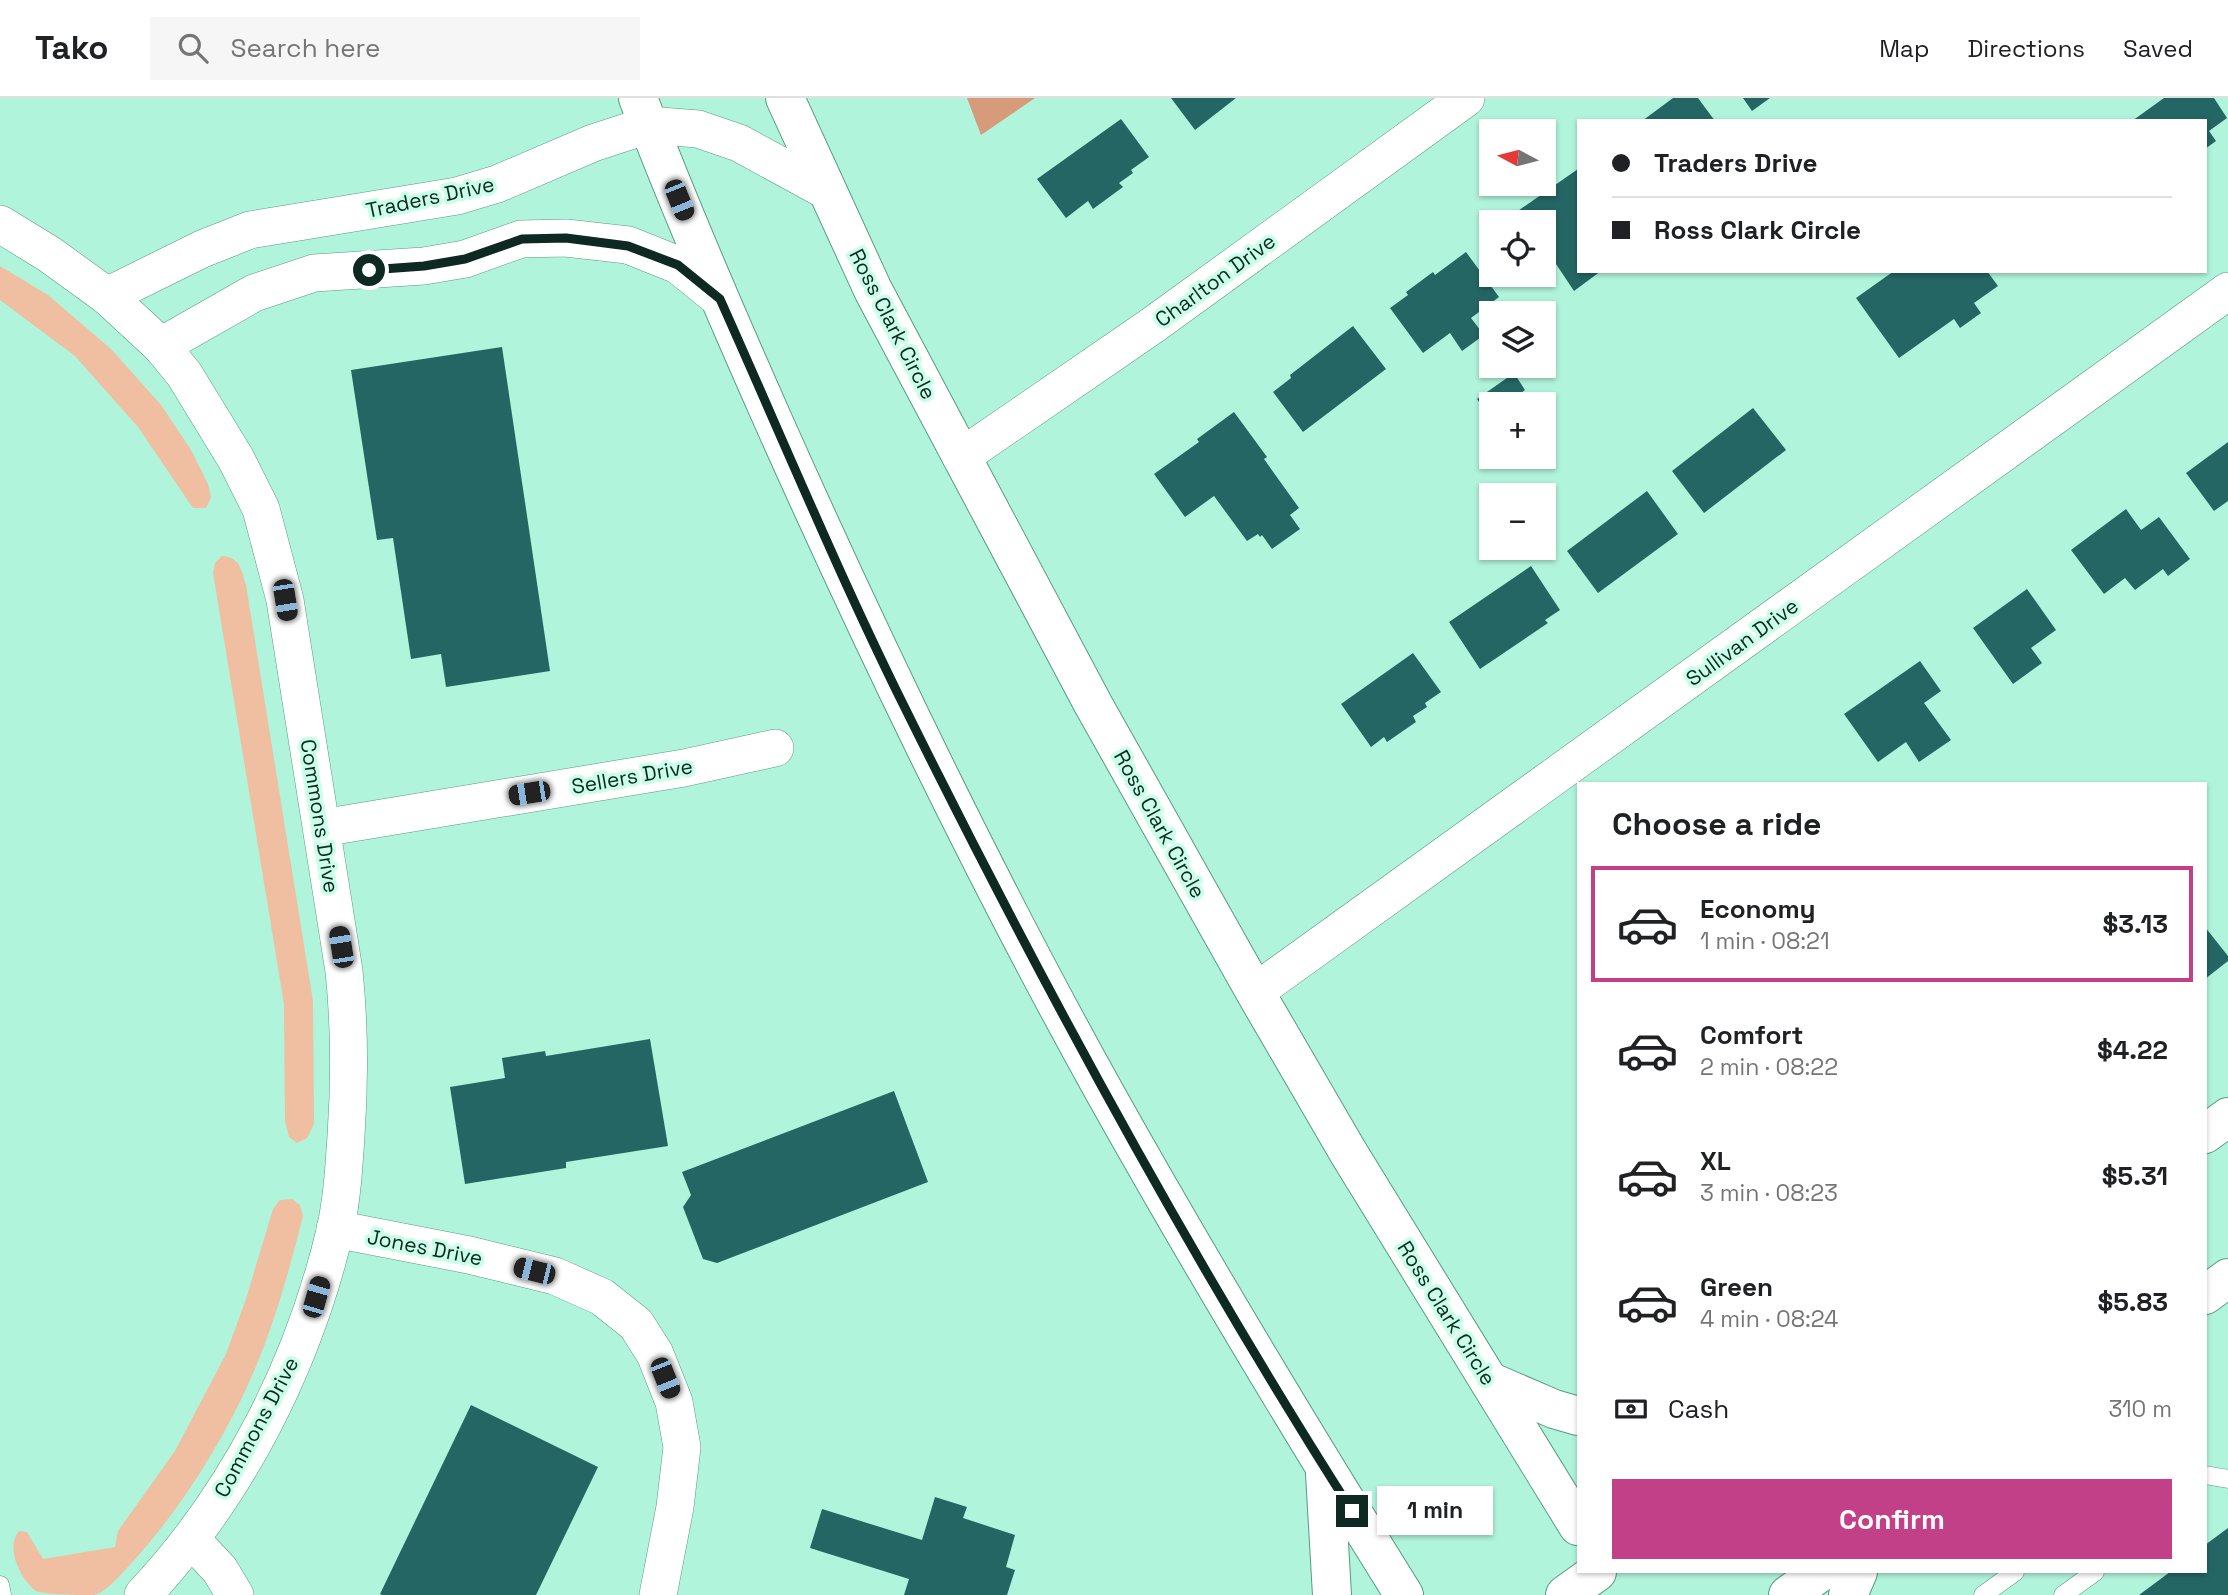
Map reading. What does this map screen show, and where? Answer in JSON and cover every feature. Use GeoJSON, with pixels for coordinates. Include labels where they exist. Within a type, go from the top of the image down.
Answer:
{"type":"FeatureCollection","features":[{"type":"Feature","properties":{"kind":"main road","name":"Ross Clark Circle"},"geometry":{"type":"LineString","coordinates":[[785,98],[873,290],[1093,704],[1348,1152],[1577,1524]]}},
{"type":"Feature","properties":{"kind":"main road"},"geometry":{"type":"LineString","coordinates":[[643,111],[720,299],[902,703],[982,861],[1104,1091],[1325,1469],[1404,1595]]}},
{"type":"Feature","properties":{"kind":"main road"},"geometry":{"type":"LineString","coordinates":[[2207,1294],[2228,1278]]}},
{"type":"Feature","properties":{"kind":"main road"},"geometry":{"type":"LineString","coordinates":[[1489,1381],[1554,1409],[1577,1416]]}},
{"type":"Feature","properties":{"kind":"main road"},"geometry":{"type":"LineString","coordinates":[[1325,1469],[1332,1595]]}},
{"type":"Feature","properties":{"kind":"main road"},"geometry":{"type":"LineString","coordinates":[[1565,1595],[1596,1573]]}},
{"type":"Feature","properties":{"kind":"main road"},"geometry":{"type":"LineString","coordinates":[[1607,1573],[1621,1595]]}},
{"type":"Feature","properties":{"kind":"main road"},"geometry":{"type":"LineString","coordinates":[[1788,1595],[1820,1573]]}},
{"type":"Feature","properties":{"kind":"main road"},"geometry":{"type":"LineString","coordinates":[[1848,1595],[1858,1573]]}},
{"type":"Feature","properties":{"kind":"street","name":"Charlton Drive"},"geometry":{"type":"LineString","coordinates":[[961,457],[1153,325],[1466,98]]}},
{"type":"Feature","properties":{"kind":"street","name":"Traders Drive"},"geometry":{"type":"LineString","coordinates":[[107,296],[202,249],[250,230],[457,196],[497,184],[593,144],[643,111],[739,143],[827,191]]}},
{"type":"Feature","properties":{"kind":"street","name":"Commons Drive"},"geometry":{"type":"LineString","coordinates":[[0,224],[49,254],[107,296],[161,346],[184,374],[236,459],[261,509],[285,600],[344,971],[350,1032],[350,1079],[344,1166],[335,1229],[316,1297],[292,1364],[263,1425],[213,1509],[160,1589]]}},
{"type":"Feature","properties":{"kind":"street"},"geometry":{"type":"LineString","coordinates":[[161,346],[254,293],[314,273],[438,264],[465,259],[522,239],[566,238],[628,246],[678,265],[720,299]]}},
{"type":"Feature","properties":{"kind":"street","name":"Sullivan Drive"},"geometry":{"type":"LineString","coordinates":[[1255,992],[2228,291]]}},
{"type":"Feature","properties":{"kind":"street","name":"Sellers Drive"},"geometry":{"type":"LineString","coordinates":[[322,828],[684,768],[775,748]]}},
{"type":"Feature","properties":{"kind":"street","name":"Jones Drive"},"geometry":{"type":"LineString","coordinates":[[335,1229],[470,1255],[555,1276],[602,1297],[636,1324],[655,1354],[674,1402],[682,1447],[675,1507],[658,1595]]}},
{"type":"Feature","properties":{"kind":"street"},"geometry":{"type":"LineString","coordinates":[[192,1540],[220,1570],[235,1595]]}},
{"type":"Feature","properties":{"kind":"lane"},"geometry":{"type":"LineString","coordinates":[[1983,1595],[2014,1573]]}},
{"type":"Feature","properties":{"kind":"lane"},"geometry":{"type":"LineString","coordinates":[[2063,1595],[2094,1573]]}},
{"type":"Feature","properties":{"kind":"lane"},"geometry":{"type":"LineString","coordinates":[[0,1585],[2,1595]]}},
{"type":"Feature","properties":{"kind":"shaded area"},"geometry":{"type":"Polygon","coordinates":[[[967,98],[1035,98],[981,135],[967,98]]]}},
{"type":"Feature","properties":{"kind":"shaded area"},"geometry":{"type":"Polygon","coordinates":[[[0,266],[48,295],[112,350],[161,405],[191,450],[208,484],[211,497],[206,508],[193,508],[138,427],[75,356],[0,300],[0,266]]]}},
{"type":"Feature","properties":{"kind":"shaded area"},"geometry":{"type":"Polygon","coordinates":[[[222,556],[236,561],[246,585],[313,1001],[314,1124],[307,1138],[297,1143],[289,1137],[285,1121],[284,1004],[213,573],[215,563],[222,556]]]}},
{"type":"Feature","properties":{"kind":"shaded area"},"geometry":{"type":"Polygon","coordinates":[[[292,1199],[300,1205],[303,1216],[274,1318],[240,1402],[201,1472],[154,1537],[123,1573],[105,1589],[94,1595],[36,1591],[25,1579],[16,1562],[14,1545],[19,1531],[27,1532],[43,1559],[115,1547],[118,1531],[175,1451],[226,1354],[273,1209],[280,1200],[292,1199]]]}},
{"type":"Feature","properties":{"kind":"building"},"geometry":{"type":"Polygon","coordinates":[[[1171,98],[1236,98],[1195,130],[1171,98]]]}},
{"type":"Feature","properties":{"kind":"building"},"geometry":{"type":"Polygon","coordinates":[[[1673,98],[1698,98],[1714,119],[1645,119],[1673,98]]]}},
{"type":"Feature","properties":{"kind":"building"},"geometry":{"type":"Polygon","coordinates":[[[1743,98],[1770,98],[1752,111],[1743,98]]]}},
{"type":"Feature","properties":{"kind":"building"},"geometry":{"type":"Polygon","coordinates":[[[2164,98],[2214,98],[2227,118],[2209,131],[2216,141],[2207,148],[2207,119],[2135,119],[2164,98]]]}},
{"type":"Feature","properties":{"kind":"building"},"geometry":{"type":"Polygon","coordinates":[[[1121,119],[1149,157],[1119,183],[1123,187],[1093,209],[1088,201],[1066,218],[1037,179],[1121,119]]]}},
{"type":"Feature","properties":{"kind":"building"},"geometry":{"type":"Polygon","coordinates":[[[1577,170],[1577,273],[1598,273],[1574,291],[1556,264],[1556,210],[1519,210],[1539,196],[1556,196],[1556,184],[1577,170]]]}},
{"type":"Feature","properties":{"kind":"building"},"geometry":{"type":"Polygon","coordinates":[[[1466,252],[1479,270],[1479,287],[1492,287],[1499,297],[1494,301],[1479,301],[1479,312],[1471,318],[1479,328],[1479,339],[1462,351],[1450,333],[1423,353],[1390,308],[1433,272],[1435,275],[1466,252]]]}},
{"type":"Feature","properties":{"kind":"building"},"geometry":{"type":"Polygon","coordinates":[[[1891,273],[1988,273],[1998,286],[1974,303],[1981,313],[1960,328],[1954,319],[1899,358],[1856,298],[1891,273]]]}},
{"type":"Feature","properties":{"kind":"building"},"geometry":{"type":"Polygon","coordinates":[[[1353,326],[1386,369],[1303,432],[1273,392],[1291,378],[1290,375],[1353,326]]]}},
{"type":"Feature","properties":{"kind":"building"},"geometry":{"type":"Polygon","coordinates":[[[502,347],[550,671],[446,687],[441,654],[411,659],[393,538],[377,540],[351,370],[502,347]]]}},
{"type":"Feature","properties":{"kind":"building"},"geometry":{"type":"Polygon","coordinates":[[[1507,378],[1517,378],[1525,390],[1522,392],[1487,392],[1507,378]]]}},
{"type":"Feature","properties":{"kind":"building"},"geometry":{"type":"Polygon","coordinates":[[[1753,408],[1786,450],[1704,513],[1672,471],[1753,408]]]}},
{"type":"Feature","properties":{"kind":"building"},"geometry":{"type":"Polygon","coordinates":[[[1234,412],[1299,508],[1290,515],[1300,529],[1272,549],[1262,535],[1260,537],[1258,534],[1247,541],[1214,496],[1185,517],[1154,474],[1199,442],[1197,439],[1234,412]]]}},
{"type":"Feature","properties":{"kind":"building"},"geometry":{"type":"Polygon","coordinates":[[[2228,442],[2228,501],[2214,511],[2186,473],[2228,442]]]}},
{"type":"Feature","properties":{"kind":"building"},"geometry":{"type":"Polygon","coordinates":[[[1647,491],[1678,534],[1598,593],[1567,551],[1647,491]]]}},
{"type":"Feature","properties":{"kind":"building"},"geometry":{"type":"Polygon","coordinates":[[[2126,509],[2141,530],[2159,517],[2190,559],[2168,576],[2163,569],[2135,590],[2125,578],[2104,594],[2071,550],[2126,509]]]}},
{"type":"Feature","properties":{"kind":"building"},"geometry":{"type":"Polygon","coordinates":[[[1531,566],[1560,610],[1545,620],[1548,623],[1480,669],[1449,622],[1531,566]]]}},
{"type":"Feature","properties":{"kind":"building"},"geometry":{"type":"Polygon","coordinates":[[[2027,589],[2056,630],[2031,648],[2042,663],[2013,684],[1973,628],[2027,589]]]}},
{"type":"Feature","properties":{"kind":"building"},"geometry":{"type":"Polygon","coordinates":[[[1413,653],[1441,692],[1425,703],[1427,707],[1413,716],[1416,722],[1387,742],[1384,737],[1371,747],[1341,704],[1413,653]]]}},
{"type":"Feature","properties":{"kind":"building"},"geometry":{"type":"Polygon","coordinates":[[[1920,661],[1941,691],[1924,703],[1951,740],[1919,762],[1906,742],[1878,762],[1844,714],[1920,661]]]}},
{"type":"Feature","properties":{"kind":"building"},"geometry":{"type":"Polygon","coordinates":[[[2207,930],[2228,956],[2228,961],[2207,977],[2207,930]]]}},
{"type":"Feature","properties":{"kind":"building"},"geometry":{"type":"Polygon","coordinates":[[[650,1039],[668,1146],[566,1162],[566,1168],[465,1184],[450,1087],[505,1078],[502,1058],[545,1051],[546,1056],[650,1039]]]}},
{"type":"Feature","properties":{"kind":"building"},"geometry":{"type":"Polygon","coordinates":[[[894,1091],[928,1182],[717,1263],[703,1259],[683,1207],[691,1195],[682,1172],[894,1091]]]}},
{"type":"Feature","properties":{"kind":"building"},"geometry":{"type":"Polygon","coordinates":[[[471,1405],[598,1467],[536,1595],[382,1595],[380,1594],[471,1405]]]}},
{"type":"Feature","properties":{"kind":"building"},"geometry":{"type":"Polygon","coordinates":[[[935,1497],[967,1507],[963,1518],[1015,1535],[1006,1567],[1015,1570],[1007,1595],[904,1595],[909,1579],[810,1548],[822,1509],[922,1540],[935,1497]]]}},
{"type":"Feature","properties":{"kind":"building"},"geometry":{"type":"Polygon","coordinates":[[[2228,1528],[2228,1595],[2139,1595],[2169,1573],[2207,1573],[2207,1544],[2228,1528]]]}},
{"type":"Feature","properties":{"kind":"route"},"geometry":{"type":"LineString","coordinates":[[369,270],[424,266],[465,259],[522,239],[566,238],[628,246],[678,265],[720,299],[902,703],[982,861],[1104,1091],[1210,1275],[1352,1511]]}}]}
